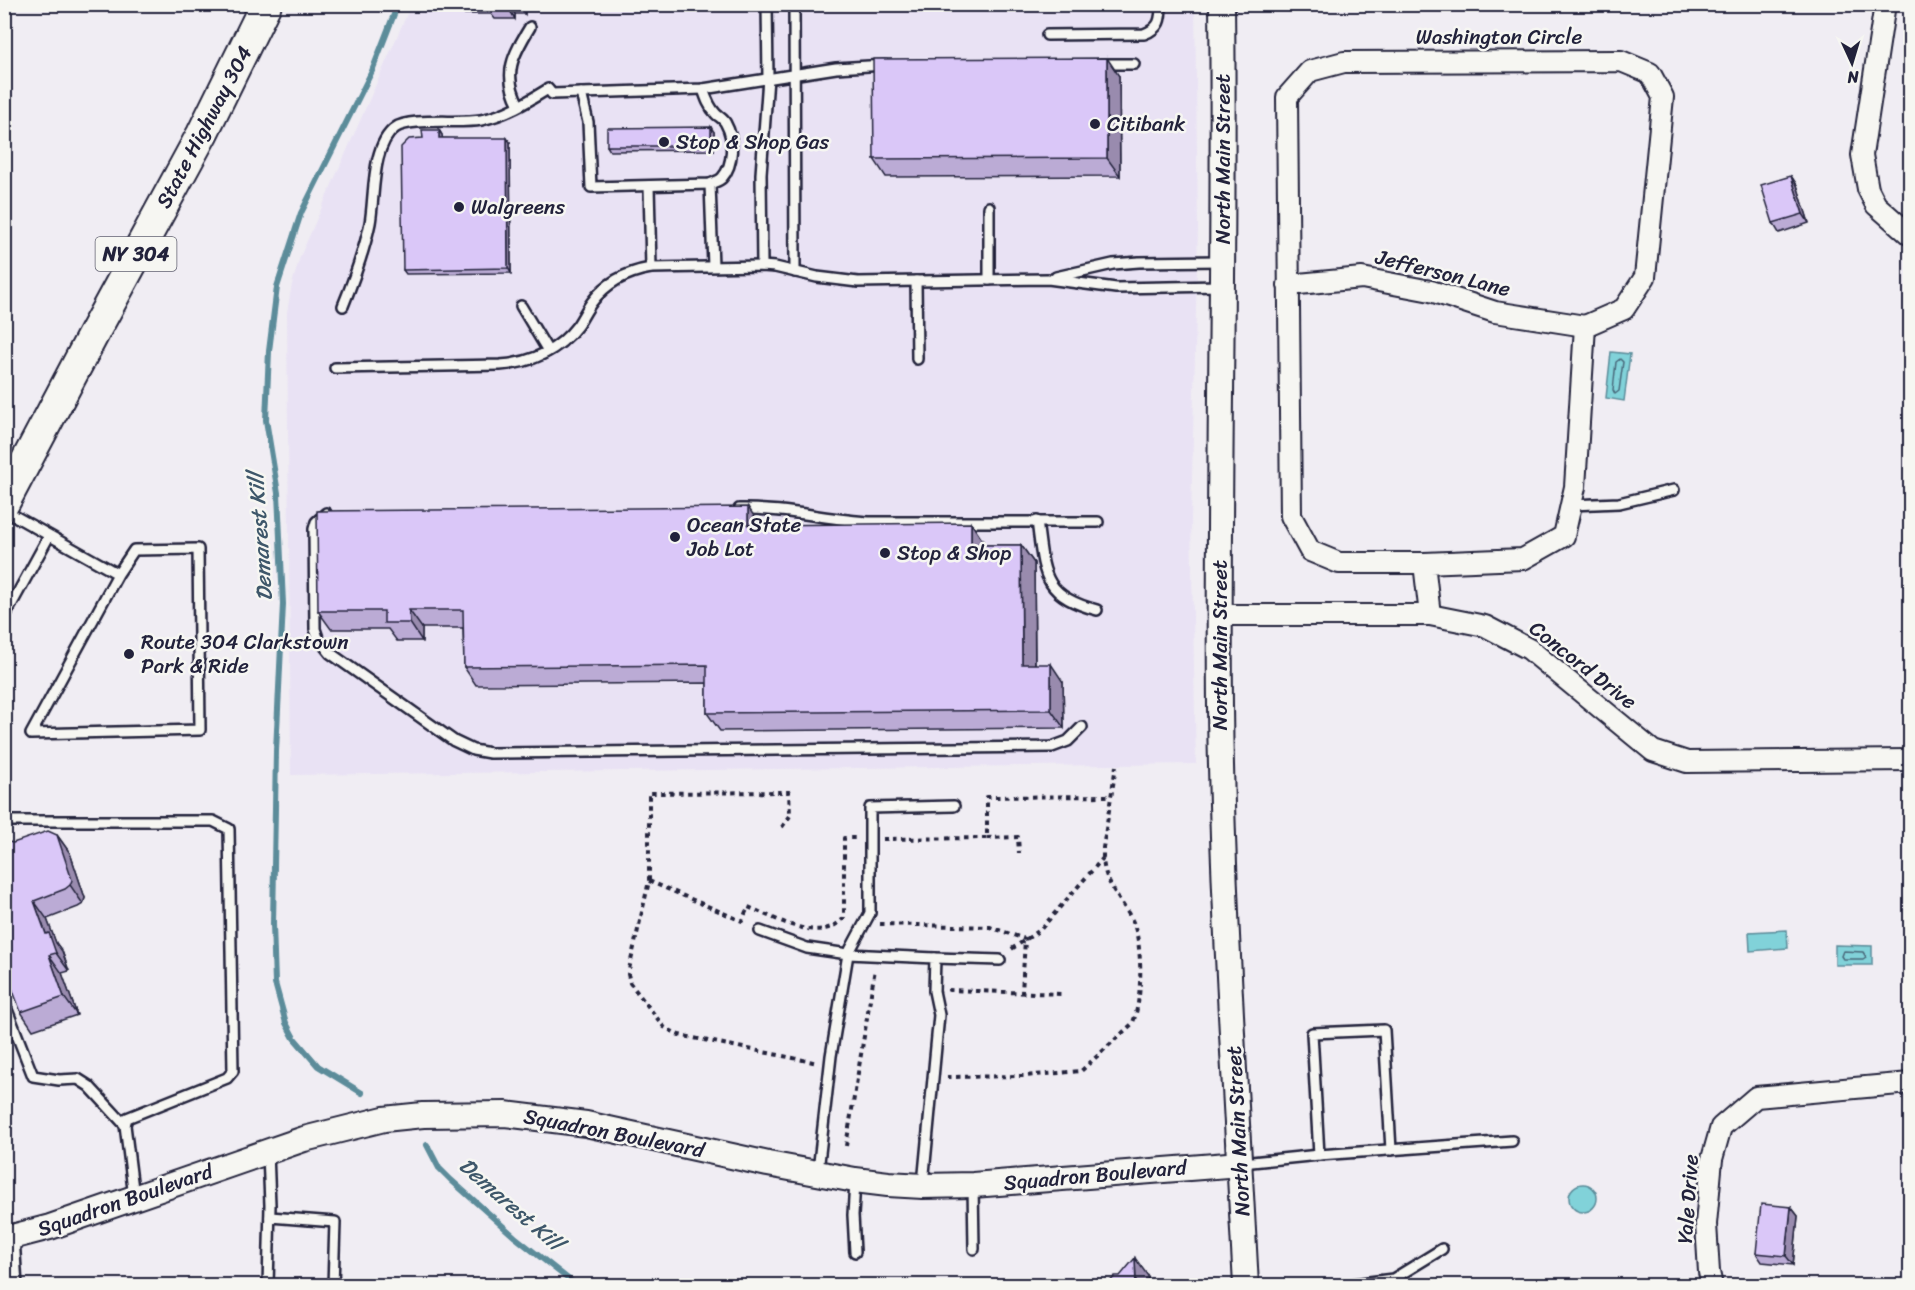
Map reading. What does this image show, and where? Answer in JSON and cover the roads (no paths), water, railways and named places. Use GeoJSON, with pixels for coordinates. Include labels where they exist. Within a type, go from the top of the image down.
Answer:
{"type":"FeatureCollection","features":[{"type":"Feature","properties":{"kind":"main road","name":"State Highway 304"},"geometry":{"type":"LineString","coordinates":[[4,503],[202,134],[266,4]]}},
{"type":"Feature","properties":{"kind":"street","name":"North Main Street"},"geometry":{"type":"LineString","coordinates":[[1222,4],[1223,286],[1220,615],[1222,771],[1246,1286]]}},
{"type":"Feature","properties":{"kind":"street"},"geometry":{"type":"LineString","coordinates":[[1885,4],[1862,156],[1868,189],[1876,205],[1911,235]]}},
{"type":"Feature","properties":{"kind":"street","name":"Washington Circle"},"geometry":{"type":"LineString","coordinates":[[1621,61],[1650,73],[1664,97],[1645,276],[1624,309],[1586,326],[1575,487],[1564,536],[1523,559],[1424,563],[1339,563],[1310,551],[1291,516],[1287,97],[1310,71],[1344,62],[1621,61]]}},
{"type":"Feature","properties":{"kind":"street","name":"Jefferson Lane"},"geometry":{"type":"LineString","coordinates":[[1288,285],[1362,278],[1431,291],[1495,312],[1586,326]]}},
{"type":"Feature","properties":{"kind":"street"},"geometry":{"type":"LineString","coordinates":[[1424,563],[1430,615]]}},
{"type":"Feature","properties":{"kind":"street","name":"Concord Drive"},"geometry":{"type":"LineString","coordinates":[[1220,615],[1430,615],[1485,626],[1529,649],[1653,751],[1687,762],[1911,760]]}},
{"type":"Feature","properties":{"kind":"street","name":"Yale Drive"},"geometry":{"type":"LineString","coordinates":[[1712,1286],[1706,1224],[1712,1159],[1721,1127],[1756,1097],[1911,1083]]}},
{"type":"Feature","properties":{"kind":"street","name":"Squadron Boulevard"},"geometry":{"type":"LineString","coordinates":[[9,1238],[268,1150],[344,1128],[384,1119],[423,1115],[505,1114],[586,1124],[818,1174],[923,1186],[973,1185],[1239,1164]]}},
{"type":"Feature","properties":{"kind":"lane"},"geometry":{"type":"LineString","coordinates":[[762,266],[761,174],[768,78],[767,4]]}},
{"type":"Feature","properties":{"kind":"lane"},"geometry":{"type":"LineString","coordinates":[[794,4],[795,272]]}},
{"type":"Feature","properties":{"kind":"lane"},"geometry":{"type":"LineString","coordinates":[[1047,35],[1144,34],[1158,26],[1161,20],[1161,4]]}},
{"type":"Feature","properties":{"kind":"lane"},"geometry":{"type":"LineString","coordinates":[[519,105],[513,95],[510,69],[513,58],[530,27]]}},
{"type":"Feature","properties":{"kind":"lane"},"geometry":{"type":"LineString","coordinates":[[1088,64],[1134,63]]}},
{"type":"Feature","properties":{"kind":"lane"},"geometry":{"type":"LineString","coordinates":[[343,306],[356,273],[370,224],[378,158],[384,141],[396,127],[411,123],[483,120],[502,114],[548,89],[552,94],[703,89],[837,68],[897,65]]}},
{"type":"Feature","properties":{"kind":"lane"},"geometry":{"type":"LineString","coordinates":[[581,93],[586,106],[588,122],[591,188],[710,184],[721,180],[731,159],[730,134],[725,121],[707,102],[703,89]]}},
{"type":"Feature","properties":{"kind":"lane"},"geometry":{"type":"LineString","coordinates":[[710,184],[713,266]]}},
{"type":"Feature","properties":{"kind":"lane"},"geometry":{"type":"LineString","coordinates":[[649,186],[651,268]]}},
{"type":"Feature","properties":{"kind":"lane"},"geometry":{"type":"LineString","coordinates":[[989,207],[989,280]]}},
{"type":"Feature","properties":{"kind":"lane"},"geometry":{"type":"LineString","coordinates":[[1048,279],[1113,264],[1223,261]]}},
{"type":"Feature","properties":{"kind":"lane"},"geometry":{"type":"LineString","coordinates":[[335,368],[511,364],[530,360],[548,351],[568,336],[605,287],[626,275],[651,268],[762,266],[835,280],[1048,279],[1116,288],[1223,286]]}},
{"type":"Feature","properties":{"kind":"lane"},"geometry":{"type":"LineString","coordinates":[[916,281],[917,359]]}},
{"type":"Feature","properties":{"kind":"lane"},"geometry":{"type":"LineString","coordinates":[[521,306],[548,351]]}},
{"type":"Feature","properties":{"kind":"lane"},"geometry":{"type":"LineString","coordinates":[[1570,505],[1619,503],[1674,490]]}},
{"type":"Feature","properties":{"kind":"lane"},"geometry":{"type":"LineString","coordinates":[[728,509],[776,511],[869,522],[1098,522]]}},
{"type":"Feature","properties":{"kind":"lane"},"geometry":{"type":"LineString","coordinates":[[4,510],[117,574]]}},
{"type":"Feature","properties":{"kind":"lane"},"geometry":{"type":"LineString","coordinates":[[337,513],[321,516],[314,529],[315,629],[318,638],[330,653],[454,741],[472,750],[502,753],[1052,747],[1068,741],[1082,728]]}},
{"type":"Feature","properties":{"kind":"lane"},"geometry":{"type":"LineString","coordinates":[[1037,521],[1048,581],[1067,601],[1097,610]]}},
{"type":"Feature","properties":{"kind":"lane"},"geometry":{"type":"LineString","coordinates":[[4,618],[49,536]]}},
{"type":"Feature","properties":{"kind":"lane"},"geometry":{"type":"LineString","coordinates":[[198,549],[200,730],[31,734],[62,675],[117,574],[134,550],[198,549]]}},
{"type":"Feature","properties":{"kind":"lane"},"geometry":{"type":"LineString","coordinates":[[818,1174],[830,1065],[848,954],[870,913],[870,808],[954,806]]}},
{"type":"Feature","properties":{"kind":"lane"},"geometry":{"type":"LineString","coordinates":[[4,821],[213,821],[229,829],[232,1071],[227,1078],[127,1118],[125,1125],[134,1197]]}},
{"type":"Feature","properties":{"kind":"lane"},"geometry":{"type":"LineString","coordinates":[[760,931],[807,948],[848,954],[935,958],[1004,956]]}},
{"type":"Feature","properties":{"kind":"lane"},"geometry":{"type":"LineString","coordinates":[[923,1186],[939,1015],[934,991],[935,958]]}},
{"type":"Feature","properties":{"kind":"lane"},"geometry":{"type":"LineString","coordinates":[[4,1002],[33,1076],[59,1080],[78,1079],[89,1086],[125,1125]]}},
{"type":"Feature","properties":{"kind":"lane"},"geometry":{"type":"LineString","coordinates":[[1319,1155],[1312,1034],[1384,1029],[1391,1150]]}},
{"type":"Feature","properties":{"kind":"lane"},"geometry":{"type":"LineString","coordinates":[[1239,1164],[1319,1155],[1512,1141]]}},
{"type":"Feature","properties":{"kind":"lane"},"geometry":{"type":"LineString","coordinates":[[268,1150],[270,1217],[268,1286]]}},
{"type":"Feature","properties":{"kind":"lane"},"geometry":{"type":"LineString","coordinates":[[855,1180],[853,1215],[855,1252]]}},
{"type":"Feature","properties":{"kind":"lane"},"geometry":{"type":"LineString","coordinates":[[973,1185],[974,1249]]}},
{"type":"Feature","properties":{"kind":"lane"},"geometry":{"type":"LineString","coordinates":[[270,1217],[336,1222],[333,1286]]}},
{"type":"Feature","properties":{"kind":"lane"},"geometry":{"type":"LineString","coordinates":[[9,1238],[17,1286]]}},
{"type":"Feature","properties":{"kind":"lane"},"geometry":{"type":"LineString","coordinates":[[1336,1286],[1393,1279],[1442,1249]]}},
{"type":"Feature","properties":{"kind":"water"},"geometry":{"type":"Polygon","coordinates":[[[1611,352],[1630,354],[1624,401],[1606,398],[1611,352]]]}},
{"type":"Feature","properties":{"kind":"water"},"geometry":{"type":"Polygon","coordinates":[[[1787,930],[1788,948],[1750,951],[1749,932],[1787,930]]]}},
{"type":"Feature","properties":{"kind":"water"},"geometry":{"type":"Polygon","coordinates":[[[1835,945],[1872,946],[1872,965],[1835,965],[1835,945]]]}},
{"type":"Feature","properties":{"kind":"water"},"geometry":{"type":"Polygon","coordinates":[[[1583,1184],[1593,1188],[1597,1198],[1593,1208],[1583,1212],[1573,1208],[1569,1198],[1573,1188],[1583,1184]]]}},
{"type":"Feature","properties":{"kind":"waterway","name":"Demarest Kill"},"geometry":{"type":"LineString","coordinates":[[362,1093],[318,1066],[294,1038],[286,1023],[275,983],[273,924],[276,751],[283,604],[278,493],[266,420],[269,351],[277,287],[301,213],[372,71],[398,4]]}},
{"type":"Feature","properties":{"kind":"waterway","name":"Demarest Kill"},"geometry":{"type":"LineString","coordinates":[[427,1145],[439,1168],[451,1180],[515,1237],[577,1286]]}},
{"type":"Feature","properties":{"kind":"place","name":"Citibank"},"geometry":{"type":"Point","coordinates":[1095,124]}},
{"type":"Feature","properties":{"kind":"place","name":"Stop & Shop Gas"},"geometry":{"type":"Point","coordinates":[664,142]}},
{"type":"Feature","properties":{"kind":"place","name":"Walgreens"},"geometry":{"type":"Point","coordinates":[459,207]}},
{"type":"Feature","properties":{"kind":"place","name":"Ocean State Job Lot"},"geometry":{"type":"Point","coordinates":[675,537]}},
{"type":"Feature","properties":{"kind":"place","name":"Stop & Shop"},"geometry":{"type":"Point","coordinates":[885,553]}},
{"type":"Feature","properties":{"kind":"place","name":"Route 304 Clarkstown Park & Ride"},"geometry":{"type":"Point","coordinates":[129,654]}}]}
